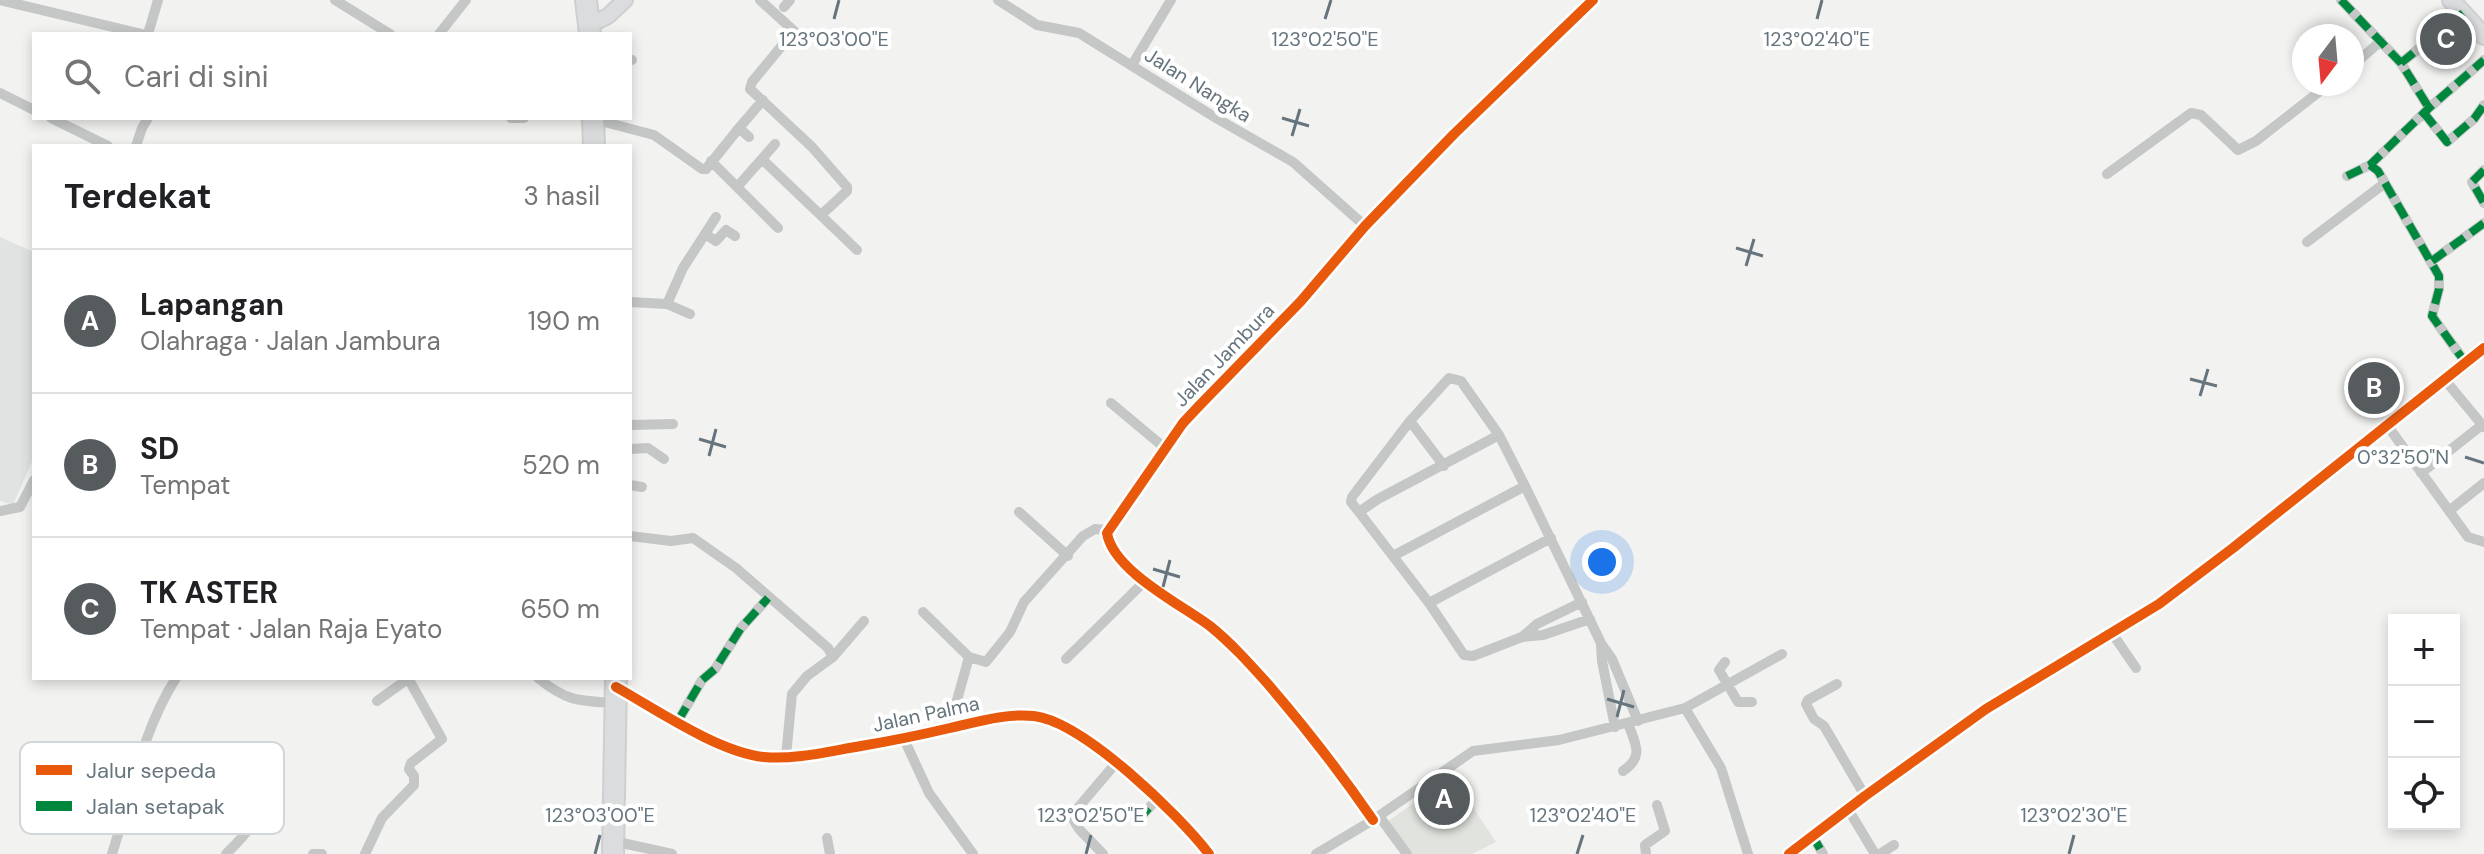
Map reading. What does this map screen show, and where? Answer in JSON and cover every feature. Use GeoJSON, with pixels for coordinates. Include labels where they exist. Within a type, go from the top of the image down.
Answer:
{"type":"FeatureCollection","features":[{"type":"Feature","properties":{"kind":"highway"},"geometry":{"type":"LineString","coordinates":[[586,0],[590,30]]}},
{"type":"Feature","properties":{"kind":"highway"},"geometry":{"type":"LineString","coordinates":[[593,120],[594,144]]}},
{"type":"Feature","properties":{"kind":"highway"},"geometry":{"type":"LineString","coordinates":[[613,848],[616,690]]}},
{"type":"Feature","properties":{"kind":"main road"},"geometry":{"type":"LineString","coordinates":[[2451,0],[2484,36]]}},
{"type":"Feature","properties":{"kind":"street"},"geometry":{"type":"LineString","coordinates":[[0,0],[134,32]]}},
{"type":"Feature","properties":{"kind":"street"},"geometry":{"type":"LineString","coordinates":[[149,32],[158,0]]}},
{"type":"Feature","properties":{"kind":"street"},"geometry":{"type":"LineString","coordinates":[[335,0],[387,32]]}},
{"type":"Feature","properties":{"kind":"street"},"geometry":{"type":"LineString","coordinates":[[441,32],[466,0]]}},
{"type":"Feature","properties":{"kind":"street"},"geometry":{"type":"LineString","coordinates":[[590,30],[625,0]]}},
{"type":"Feature","properties":{"kind":"street"},"geometry":{"type":"LineString","coordinates":[[760,0],[794,31],[750,89],[847,187],[842,196],[821,215]]}},
{"type":"Feature","properties":{"kind":"street","name":"Jalan Nangka"},"geometry":{"type":"LineString","coordinates":[[998,0],[1037,25],[1079,33],[1293,162],[1365,226]]}},
{"type":"Feature","properties":{"kind":"street"},"geometry":{"type":"LineString","coordinates":[[1132,65],[1171,0]]}},
{"type":"Feature","properties":{"kind":"street","name":"Jalan Jambura"},"geometry":{"type":"LineString","coordinates":[[1108,530],[1183,423],[1301,301],[1365,226],[1454,134],[1593,0]]}},
{"type":"Feature","properties":{"kind":"street"},"geometry":{"type":"LineString","coordinates":[[2341,0],[2401,63],[2447,142],[2474,119],[2484,105]]}},
{"type":"Feature","properties":{"kind":"street"},"geometry":{"type":"LineString","coordinates":[[2401,63],[2463,13]]}},
{"type":"Feature","properties":{"kind":"street"},"geometry":{"type":"LineString","coordinates":[[2364,56],[2381,41]]}},
{"type":"Feature","properties":{"kind":"street"},"geometry":{"type":"LineString","coordinates":[[2347,176],[2370,165],[2426,110],[2484,60]]}},
{"type":"Feature","properties":{"kind":"street"},"geometry":{"type":"LineString","coordinates":[[0,93],[32,109]]}},
{"type":"Feature","properties":{"kind":"street"},"geometry":{"type":"LineString","coordinates":[[2107,174],[2191,113],[2201,115],[2238,150],[2256,141],[2314,96]]}},
{"type":"Feature","properties":{"kind":"street"},"geometry":{"type":"LineString","coordinates":[[600,120],[654,135],[706,169],[763,100]]}},
{"type":"Feature","properties":{"kind":"street"},"geometry":{"type":"LineString","coordinates":[[55,120],[104,144]]}},
{"type":"Feature","properties":{"kind":"street"},"geometry":{"type":"LineString","coordinates":[[137,144],[147,120]]}},
{"type":"Feature","properties":{"kind":"street"},"geometry":{"type":"LineString","coordinates":[[739,128],[749,137]]}},
{"type":"Feature","properties":{"kind":"street"},"geometry":{"type":"LineString","coordinates":[[738,186],[775,144]]}},
{"type":"Feature","properties":{"kind":"street"},"geometry":{"type":"LineString","coordinates":[[762,159],[857,250]]}},
{"type":"Feature","properties":{"kind":"street"},"geometry":{"type":"LineString","coordinates":[[711,161],[778,228]]}},
{"type":"Feature","properties":{"kind":"street"},"geometry":{"type":"LineString","coordinates":[[2370,165],[2385,183],[2432,261],[2439,283],[2432,316],[2465,362]]}},
{"type":"Feature","properties":{"kind":"street"},"geometry":{"type":"LineString","coordinates":[[2484,170],[2472,182],[2484,203]]}},
{"type":"Feature","properties":{"kind":"street"},"geometry":{"type":"LineString","coordinates":[[2307,242],[2385,183]]}},
{"type":"Feature","properties":{"kind":"street"},"geometry":{"type":"LineString","coordinates":[[667,304],[683,268],[716,217]]}},
{"type":"Feature","properties":{"kind":"street"},"geometry":{"type":"LineString","coordinates":[[2432,261],[2484,223]]}},
{"type":"Feature","properties":{"kind":"street"},"geometry":{"type":"LineString","coordinates":[[705,234],[716,241],[727,230],[735,236]]}},
{"type":"Feature","properties":{"kind":"street"},"geometry":{"type":"LineString","coordinates":[[632,302],[667,304],[690,314]]}},
{"type":"Feature","properties":{"kind":"street"},"geometry":{"type":"LineString","coordinates":[[1789,854],[1986,709],[2159,604],[2484,348]]}},
{"type":"Feature","properties":{"kind":"street"},"geometry":{"type":"LineString","coordinates":[[1590,619],[1543,635],[1522,637],[1473,656],[1464,655],[1429,603],[1351,502],[1410,421],[1446,380],[1453,377],[1461,381],[1499,435],[1551,538],[1582,602],[1590,619],[1601,643],[1612,659],[1633,722],[1637,756],[1635,762],[1623,771]]}},
{"type":"Feature","properties":{"kind":"street"},"geometry":{"type":"LineString","coordinates":[[2421,473],[2483,426],[2445,380]]}},
{"type":"Feature","properties":{"kind":"street"},"geometry":{"type":"LineString","coordinates":[[1111,403],[1166,449]]}},
{"type":"Feature","properties":{"kind":"street"},"geometry":{"type":"LineString","coordinates":[[1410,421],[1444,466]]}},
{"type":"Feature","properties":{"kind":"street"},"geometry":{"type":"LineString","coordinates":[[632,425],[673,424]]}},
{"type":"Feature","properties":{"kind":"street"},"geometry":{"type":"LineString","coordinates":[[2387,425],[2468,537],[2484,542]]}},
{"type":"Feature","properties":{"kind":"street"},"geometry":{"type":"LineString","coordinates":[[1359,512],[1499,435]]}},
{"type":"Feature","properties":{"kind":"street"},"geometry":{"type":"LineString","coordinates":[[632,449],[648,448],[664,459]]}},
{"type":"Feature","properties":{"kind":"street"},"geometry":{"type":"LineString","coordinates":[[2449,511],[2484,483]]}},
{"type":"Feature","properties":{"kind":"street"},"geometry":{"type":"LineString","coordinates":[[0,511],[20,507],[32,484]]}},
{"type":"Feature","properties":{"kind":"street"},"geometry":{"type":"LineString","coordinates":[[632,485],[642,487]]}},
{"type":"Feature","properties":{"kind":"street"},"geometry":{"type":"LineString","coordinates":[[1393,556],[1525,486]]}},
{"type":"Feature","properties":{"kind":"street"},"geometry":{"type":"LineString","coordinates":[[1019,512],[1068,556]]}},
{"type":"Feature","properties":{"kind":"street"},"geometry":{"type":"LineString","coordinates":[[923,612],[969,657],[984,662],[1010,632],[1024,602],[1087,533],[1095,529],[1108,530],[1111,547],[1145,581],[1211,627],[1239,653],[1324,750],[1407,854]]}},
{"type":"Feature","properties":{"kind":"street"},"geometry":{"type":"LineString","coordinates":[[632,536],[671,541],[693,538],[736,568],[815,635],[833,657]]}},
{"type":"Feature","properties":{"kind":"street"},"geometry":{"type":"LineString","coordinates":[[1429,603],[1551,538]]}},
{"type":"Feature","properties":{"kind":"street"},"geometry":{"type":"LineString","coordinates":[[1066,659],[1145,581]]}},
{"type":"Feature","properties":{"kind":"street"},"geometry":{"type":"LineString","coordinates":[[678,721],[702,680],[715,669],[741,628],[768,598]]}},
{"type":"Feature","properties":{"kind":"street"},"geometry":{"type":"LineString","coordinates":[[1522,637],[1537,624],[1582,602]]}},
{"type":"Feature","properties":{"kind":"street"},"geometry":{"type":"LineString","coordinates":[[1565,610],[1572,625]]}},
{"type":"Feature","properties":{"kind":"street"},"geometry":{"type":"LineString","coordinates":[[786,756],[792,694],[807,676],[833,657],[864,621]]}},
{"type":"Feature","properties":{"kind":"street"},"geometry":{"type":"LineString","coordinates":[[2112,633],[2136,668]]}},
{"type":"Feature","properties":{"kind":"street"},"geometry":{"type":"LineString","coordinates":[[1601,643],[1615,727]]}},
{"type":"Feature","properties":{"kind":"street"},"geometry":{"type":"LineString","coordinates":[[1316,854],[1376,818],[1473,751],[1559,740],[1685,708],[1782,654]]}},
{"type":"Feature","properties":{"kind":"street"},"geometry":{"type":"LineString","coordinates":[[949,729],[969,657]]}},
{"type":"Feature","properties":{"kind":"street"},"geometry":{"type":"LineString","coordinates":[[1725,662],[1719,670],[1726,686],[1738,702],[1752,702]]}},
{"type":"Feature","properties":{"kind":"street"},"geometry":{"type":"LineString","coordinates":[[147,742],[156,710],[175,680]]}},
{"type":"Feature","properties":{"kind":"street"},"geometry":{"type":"LineString","coordinates":[[377,701],[405,680]]}},
{"type":"Feature","properties":{"kind":"street"},"geometry":{"type":"LineString","coordinates":[[365,854],[382,818],[414,785],[414,776],[409,769],[411,763],[442,739],[409,680]]}},
{"type":"Feature","properties":{"kind":"street"},"geometry":{"type":"LineString","coordinates":[[540,680],[569,699],[616,690]]}},
{"type":"Feature","properties":{"kind":"street"},"geometry":{"type":"LineString","coordinates":[[1837,684],[1806,704],[1814,719],[1824,726],[1865,796]]}},
{"type":"Feature","properties":{"kind":"street","name":"Jalan Palma"},"geometry":{"type":"LineString","coordinates":[[616,690],[731,749],[763,757],[904,739],[987,719],[1036,716],[1069,731],[1116,763],[1158,798],[1209,854]]}},
{"type":"Feature","properties":{"kind":"street"},"geometry":{"type":"LineString","coordinates":[[1685,708],[1721,768],[1748,854]]}},
{"type":"Feature","properties":{"kind":"street"},"geometry":{"type":"LineString","coordinates":[[904,739],[929,793],[973,854]]}},
{"type":"Feature","properties":{"kind":"street"},"geometry":{"type":"LineString","coordinates":[[1103,854],[1071,816],[1116,763]]}},
{"type":"Feature","properties":{"kind":"street"},"geometry":{"type":"LineString","coordinates":[[1138,820],[1158,798]]}},
{"type":"Feature","properties":{"kind":"street"},"geometry":{"type":"LineString","coordinates":[[1642,853],[1648,842],[1665,831],[1657,805]]}},
{"type":"Feature","properties":{"kind":"street"},"geometry":{"type":"LineString","coordinates":[[1848,809],[1877,854],[1894,845]]}},
{"type":"Feature","properties":{"kind":"street"},"geometry":{"type":"LineString","coordinates":[[112,854],[118,834]]}},
{"type":"Feature","properties":{"kind":"street"},"geometry":{"type":"LineString","coordinates":[[226,854],[245,834]]}},
{"type":"Feature","properties":{"kind":"street"},"geometry":{"type":"LineString","coordinates":[[1812,835],[1823,854]]}},
{"type":"Feature","properties":{"kind":"street"},"geometry":{"type":"LineString","coordinates":[[827,838],[830,854]]}},
{"type":"Feature","properties":{"kind":"street"},"geometry":{"type":"LineString","coordinates":[[613,848],[672,854]]}},
{"type":"Feature","properties":{"kind":"street"},"geometry":{"type":"LineString","coordinates":[[313,854],[322,854]]}},
{"type":"Feature","properties":{"kind":"shaded area"},"geometry":{"type":"Polygon","coordinates":[[[0,237],[32,251],[32,462],[13,505],[0,501],[0,237]]]}},
{"type":"Feature","properties":{"kind":"shaded area"},"geometry":{"type":"Polygon","coordinates":[[[1452,776],[1496,842],[1472,854],[1409,854],[1387,822],[1452,776]]]}},
{"type":"Feature","properties":{"kind":"marked path"},"geometry":{"type":"LineString","coordinates":[[2341,0],[2401,63],[2429,108]]}},
{"type":"Feature","properties":{"kind":"marked path"},"geometry":{"type":"LineString","coordinates":[[2401,63],[2463,13]]}},
{"type":"Feature","properties":{"kind":"marked path"},"geometry":{"type":"LineString","coordinates":[[2347,176],[2370,165],[2484,60]]}},
{"type":"Feature","properties":{"kind":"marked path"},"geometry":{"type":"LineString","coordinates":[[2424,113],[2447,142],[2474,119],[2484,105]]}},
{"type":"Feature","properties":{"kind":"marked path"},"geometry":{"type":"LineString","coordinates":[[2370,165],[2378,171],[2439,276],[2432,316],[2465,362]]}},
{"type":"Feature","properties":{"kind":"marked path"},"geometry":{"type":"LineString","coordinates":[[2484,170],[2472,182],[2484,203]]}},
{"type":"Feature","properties":{"kind":"marked path"},"geometry":{"type":"LineString","coordinates":[[2432,261],[2484,223]]}},
{"type":"Feature","properties":{"kind":"marked path"},"geometry":{"type":"LineString","coordinates":[[678,721],[702,680],[715,669],[741,628],[768,598]]}},
{"type":"Feature","properties":{"kind":"marked path"},"geometry":{"type":"LineString","coordinates":[[1138,820],[1158,798]]}},
{"type":"Feature","properties":{"kind":"marked path"},"geometry":{"type":"LineString","coordinates":[[1812,835],[1823,854]]}},
{"type":"Feature","properties":{"kind":"cycle path"},"geometry":{"type":"LineString","coordinates":[[1373,820],[1309,733],[1233,646],[1210,626],[1135,574],[1112,547],[1107,533],[1183,423],[1301,301],[1365,226],[1454,134],[1593,0]]}},
{"type":"Feature","properties":{"kind":"cycle path"},"geometry":{"type":"LineString","coordinates":[[1789,854],[1986,709],[2159,604],[2484,348]]}},
{"type":"Feature","properties":{"kind":"cycle path"},"geometry":{"type":"LineString","coordinates":[[616,687],[708,739],[746,754],[764,757],[812,754],[992,719],[1034,716],[1055,722],[1103,752],[1154,795],[1209,854]]}},
{"type":"Feature","properties":{"kind":"place","name":"TK ASTER"},"geometry":{"type":"Point","coordinates":[2446,39]}},
{"type":"Feature","properties":{"kind":"place","name":"SD"},"geometry":{"type":"Point","coordinates":[2374,388]}},
{"type":"Feature","properties":{"kind":"place","name":"Lapangan"},"geometry":{"type":"Point","coordinates":[1444,799]}}]}
